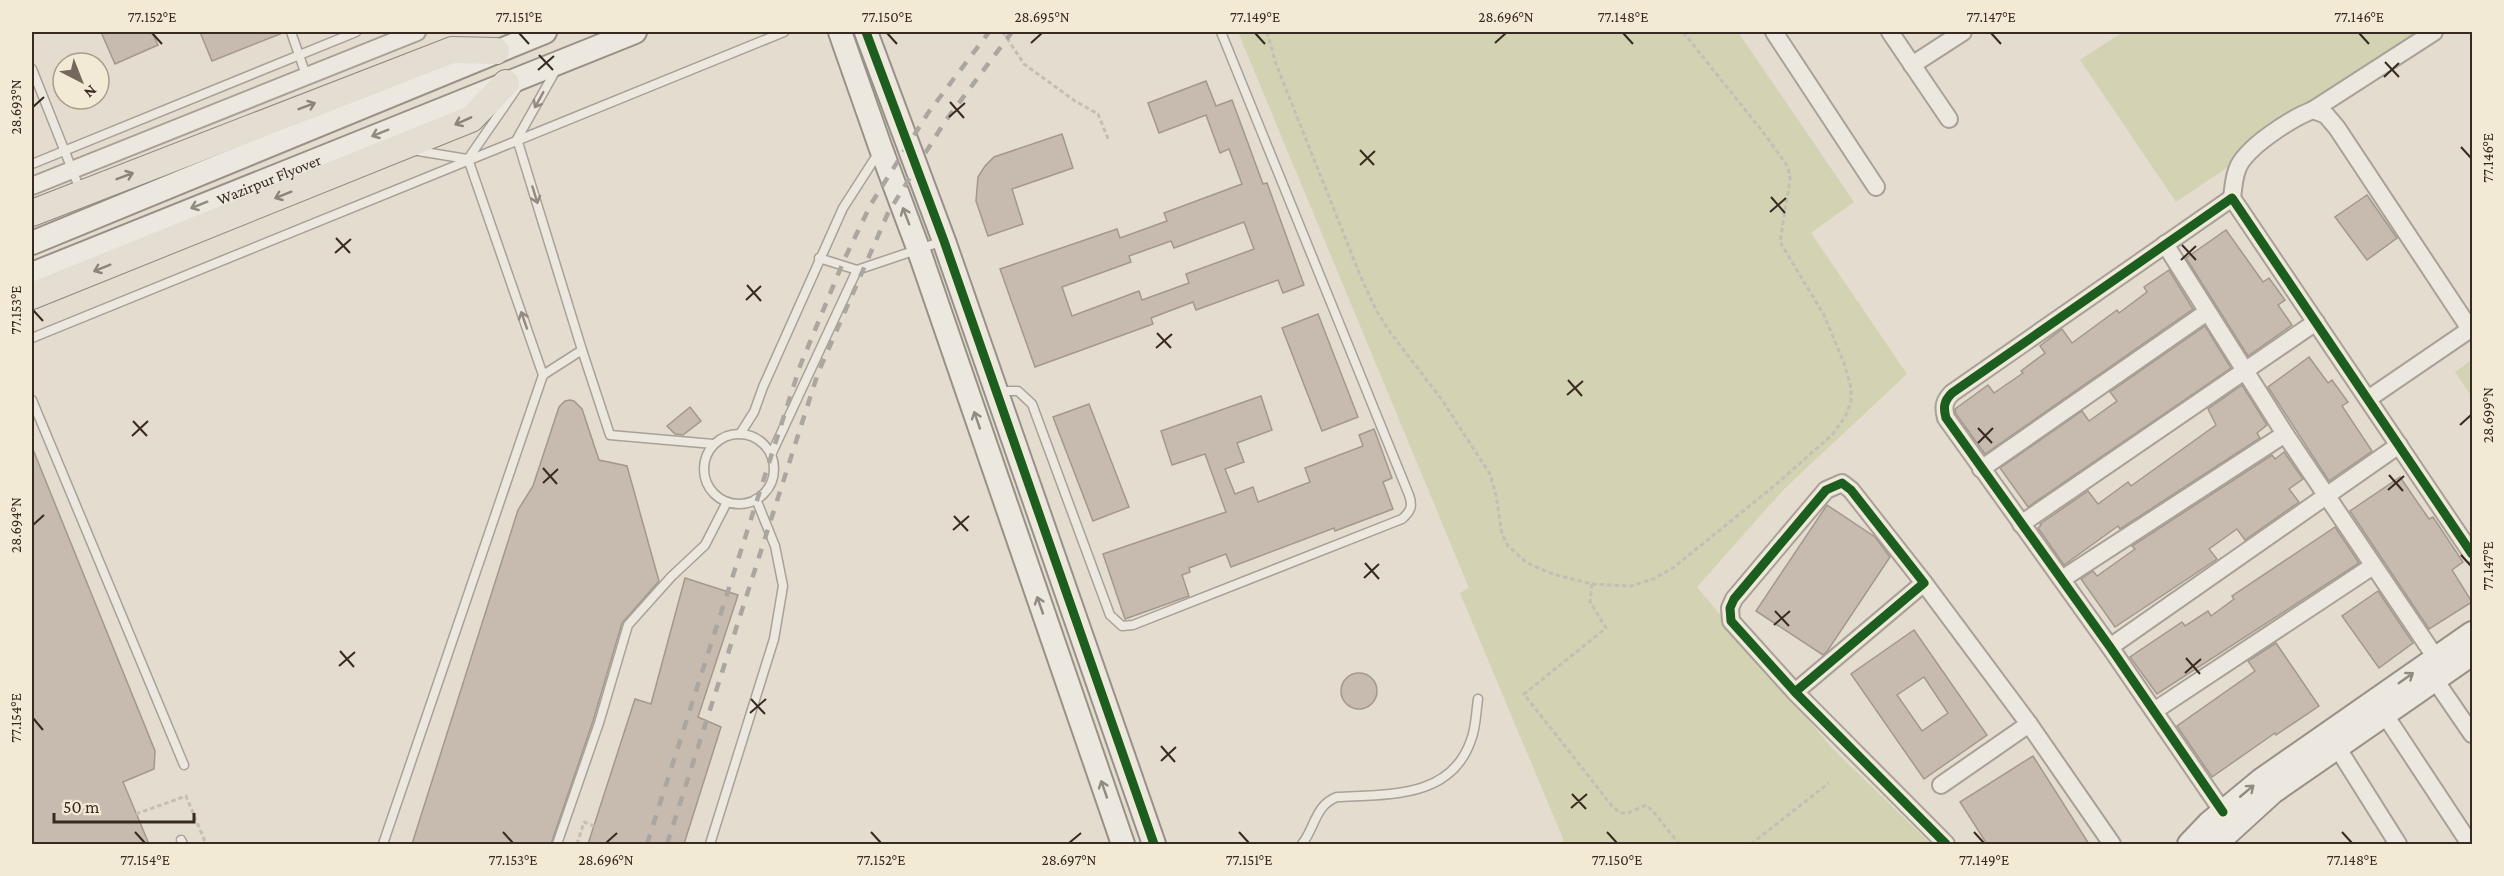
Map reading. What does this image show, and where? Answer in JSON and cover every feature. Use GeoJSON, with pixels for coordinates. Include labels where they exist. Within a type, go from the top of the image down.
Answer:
{"type":"FeatureCollection","features":[{"type":"Feature","properties":{"kind":"main road"},"geometry":{"type":"LineString","coordinates":[[32,213],[77,181],[452,50],[496,51]]}},
{"type":"Feature","properties":{"kind":"main road"},"geometry":{"type":"LineString","coordinates":[[32,296],[471,119],[516,79]]}},
{"type":"Feature","properties":{"kind":"street"},"geometry":{"type":"LineString","coordinates":[[32,186],[77,181],[306,75],[417,32]]}},
{"type":"Feature","properties":{"kind":"street","name":"Wazirpur Flyover"},"geometry":{"type":"LineString","coordinates":[[32,243],[545,32]]}},
{"type":"Feature","properties":{"kind":"street","name":"Wazirpur Flyover"},"geometry":{"type":"LineString","coordinates":[[32,274],[635,32]]}},
{"type":"Feature","properties":{"kind":"street"},"geometry":{"type":"LineString","coordinates":[[840,32],[918,248],[1123,844]]}},
{"type":"Feature","properties":{"kind":"street"},"geometry":{"type":"LineString","coordinates":[[866,32],[944,240],[1154,844]]}},
{"type":"Feature","properties":{"kind":"street"},"geometry":{"type":"LineString","coordinates":[[1774,32],[1876,187]]}},
{"type":"Feature","properties":{"kind":"street"},"geometry":{"type":"LineString","coordinates":[[1890,32],[1949,119]]}},
{"type":"Feature","properties":{"kind":"street"},"geometry":{"type":"LineString","coordinates":[[1912,65],[1964,32]]}},
{"type":"Feature","properties":{"kind":"street"},"geometry":{"type":"LineString","coordinates":[[2434,32],[2313,110],[2279,127],[2256,146],[2237,168],[2232,198],[2472,554]]}},
{"type":"Feature","properties":{"kind":"street"},"geometry":{"type":"LineString","coordinates":[[2313,110],[2325,115],[2337,128],[2471,329],[2368,399]]}},
{"type":"Feature","properties":{"kind":"street"},"geometry":{"type":"LineString","coordinates":[[2223,812],[2110,647],[1981,469],[1946,418],[1944,410],[1945,399],[1962,385],[2232,198]]}},
{"type":"Feature","properties":{"kind":"street"},"geometry":{"type":"LineString","coordinates":[[2165,244],[2284,434],[2436,658]]}},
{"type":"Feature","properties":{"kind":"street"},"geometry":{"type":"LineString","coordinates":[[1981,469],[2207,312]]}},
{"type":"Feature","properties":{"kind":"street"},"geometry":{"type":"LineString","coordinates":[[2021,525],[2316,322]]}},
{"type":"Feature","properties":{"kind":"street"},"geometry":{"type":"LineString","coordinates":[[2062,579],[2284,434]]}},
{"type":"Feature","properties":{"kind":"street"},"geometry":{"type":"LineString","coordinates":[[2110,647],[2399,445]]}},
{"type":"Feature","properties":{"kind":"street"},"geometry":{"type":"LineString","coordinates":[[1946,844],[1795,692],[1731,621],[1730,608],[1734,599],[1826,490],[1842,483],[1847,486],[1924,583],[2029,724],[2112,844]]}},
{"type":"Feature","properties":{"kind":"street"},"geometry":{"type":"LineString","coordinates":[[2154,711],[2373,566]]}},
{"type":"Feature","properties":{"kind":"street"},"geometry":{"type":"LineString","coordinates":[[1795,692],[1924,583]]}},
{"type":"Feature","properties":{"kind":"street"},"geometry":{"type":"LineString","coordinates":[[2188,844],[2271,773],[2472,633]]}},
{"type":"Feature","properties":{"kind":"street"},"geometry":{"type":"LineString","coordinates":[[2216,844],[2273,792],[2472,654]]}},
{"type":"Feature","properties":{"kind":"street"},"geometry":{"type":"LineString","coordinates":[[2435,680],[2472,734]]}},
{"type":"Feature","properties":{"kind":"street"},"geometry":{"type":"LineString","coordinates":[[1071,697],[1098,687]]}},
{"type":"Feature","properties":{"kind":"street"},"geometry":{"type":"LineString","coordinates":[[2385,715],[2467,843]]}},
{"type":"Feature","properties":{"kind":"street"},"geometry":{"type":"LineString","coordinates":[[1941,785],[2029,724]]}},
{"type":"Feature","properties":{"kind":"street"},"geometry":{"type":"LineString","coordinates":[[2337,747],[2398,844]]}},
{"type":"Feature","properties":{"kind":"lane"},"geometry":{"type":"LineString","coordinates":[[291,32],[306,75]]}},
{"type":"Feature","properties":{"kind":"lane"},"geometry":{"type":"LineString","coordinates":[[32,164],[356,32]]}},
{"type":"Feature","properties":{"kind":"lane"},"geometry":{"type":"LineString","coordinates":[[32,338],[784,32]]}},
{"type":"Feature","properties":{"kind":"lane"},"geometry":{"type":"LineString","coordinates":[[995,391],[1018,391],[1032,404],[1110,615],[1122,626],[1133,625],[1402,519],[1409,512],[1412,504],[1221,32]]}},
{"type":"Feature","properties":{"kind":"lane"},"geometry":{"type":"LineString","coordinates":[[561,61],[517,139],[610,435],[713,444]]}},
{"type":"Feature","properties":{"kind":"lane"},"geometry":{"type":"LineString","coordinates":[[32,69],[77,181]]}},
{"type":"Feature","properties":{"kind":"lane"},"geometry":{"type":"LineString","coordinates":[[468,159],[516,79]]}},
{"type":"Feature","properties":{"kind":"lane"},"geometry":{"type":"LineString","coordinates":[[398,148],[468,159]]}},
{"type":"Feature","properties":{"kind":"lane"},"geometry":{"type":"LineString","coordinates":[[741,434],[754,412],[819,258],[843,208],[881,149]]}},
{"type":"Feature","properties":{"kind":"lane"},"geometry":{"type":"LineString","coordinates":[[383,844],[543,375],[468,159]]}},
{"type":"Feature","properties":{"kind":"lane"},"geometry":{"type":"LineString","coordinates":[[819,258],[857,270],[944,240]]}},
{"type":"Feature","properties":{"kind":"lane"},"geometry":{"type":"LineString","coordinates":[[771,455],[759,440],[741,434],[721,438],[713,444],[704,462],[706,482],[718,497],[727,502],[747,503],[764,493],[773,475],[771,455],[857,270]]}},
{"type":"Feature","properties":{"kind":"lane"},"geometry":{"type":"LineString","coordinates":[[543,375],[582,350]]}},
{"type":"Feature","properties":{"kind":"lane"},"geometry":{"type":"LineString","coordinates":[[32,400],[184,765]]}},
{"type":"Feature","properties":{"kind":"lane"},"geometry":{"type":"LineString","coordinates":[[710,844],[774,639],[783,586],[775,546],[756,499]]}},
{"type":"Feature","properties":{"kind":"lane"},"geometry":{"type":"LineString","coordinates":[[557,844],[628,625],[671,577],[705,545],[727,502]]}},
{"type":"Feature","properties":{"kind":"lane"},"geometry":{"type":"LineString","coordinates":[[1302,844],[1309,836],[1321,808],[1330,800],[1337,797],[1410,793],[1443,778],[1461,762],[1472,739],[1478,699]]}},
{"type":"Feature","properties":{"kind":"path"},"geometry":{"type":"LineString","coordinates":[[1003,32],[1024,64],[1075,101],[1098,114],[1109,141]]}},
{"type":"Feature","properties":{"kind":"path"},"geometry":{"type":"LineString","coordinates":[[1267,32],[1276,64],[1372,301],[1390,332],[1442,400],[1490,474],[1504,540],[1513,552],[1527,563],[1552,574],[1592,584],[1631,586],[1653,579],[1673,568],[1774,486],[1832,435],[1845,417],[1851,402],[1851,388],[1844,363],[1824,315],[1780,242],[1790,179],[1788,167],[1683,32]]}},
{"type":"Feature","properties":{"kind":"path"},"geometry":{"type":"LineString","coordinates":[[1592,584],[1590,602],[1606,628],[1524,694],[1612,806],[1620,813],[1628,813],[1646,805],[1679,844]]}},
{"type":"Feature","properties":{"kind":"path"},"geometry":{"type":"LineString","coordinates":[[1751,844],[1829,783]]}},
{"type":"Feature","properties":{"kind":"path"},"geometry":{"type":"LineString","coordinates":[[136,814],[186,796],[206,844]]}},
{"type":"Feature","properties":{"kind":"path"},"geometry":{"type":"LineString","coordinates":[[577,844],[584,822],[594,826]]}},
{"type":"Feature","properties":{"kind":"green space"},"geometry":{"type":"Polygon","coordinates":[[[1238,32],[1738,32],[1854,202],[1811,233],[1907,374],[1783,490],[1697,587],[1832,748],[1931,844],[1556,844],[1564,841],[1460,593],[1469,588],[1238,32]]]}},
{"type":"Feature","properties":{"kind":"green space"},"geometry":{"type":"Polygon","coordinates":[[[2123,32],[2429,32],[2176,202],[2080,60],[2123,32]]]}},
{"type":"Feature","properties":{"kind":"green space"},"geometry":{"type":"Polygon","coordinates":[[[2472,360],[2472,397],[2455,372],[2472,360]]]}},
{"type":"Feature","properties":{"kind":"building"},"geometry":{"type":"Polygon","coordinates":[[[101,32],[152,32],[158,45],[115,64],[101,32]]]}},
{"type":"Feature","properties":{"kind":"building"},"geometry":{"type":"Polygon","coordinates":[[[200,32],[285,32],[212,61],[200,32]]]}},
{"type":"Feature","properties":{"kind":"building"},"geometry":{"type":"Polygon","coordinates":[[[1206,81],[1216,106],[1232,100],[1263,184],[1267,183],[1304,285],[1283,293],[1278,280],[1196,310],[1193,302],[1151,318],[1153,324],[1035,367],[1000,269],[1117,229],[1120,238],[1167,221],[1164,213],[1242,184],[1229,149],[1220,153],[1206,115],[1159,133],[1148,103],[1206,81]],[[1244,222],[1174,248],[1171,241],[1129,256],[1131,262],[1062,287],[1072,316],[1139,291],[1142,300],[1189,283],[1186,274],[1254,249],[1244,222]]]}},
{"type":"Feature","properties":{"kind":"building"},"geometry":{"type":"Polygon","coordinates":[[[1062,134],[1073,168],[1012,189],[1023,224],[988,236],[976,201],[978,177],[985,166],[994,157],[1062,134]]]}},
{"type":"Feature","properties":{"kind":"building"},"geometry":{"type":"Polygon","coordinates":[[[2367,195],[2397,238],[2367,260],[2335,217],[2367,195]]]}},
{"type":"Feature","properties":{"kind":"building"},"geometry":{"type":"Polygon","coordinates":[[[2226,230],[2263,282],[2269,278],[2285,300],[2278,305],[2292,325],[2248,356],[2186,258],[2226,230]]]}},
{"type":"Feature","properties":{"kind":"building"},"geometry":{"type":"Polygon","coordinates":[[[2169,270],[2193,309],[1985,454],[1956,414],[1955,409],[1988,385],[1994,393],[2023,373],[2021,371],[2045,353],[2040,346],[2062,329],[2072,343],[2117,310],[2119,313],[2147,292],[2144,287],[2169,270]]]}},
{"type":"Feature","properties":{"kind":"building"},"geometry":{"type":"Polygon","coordinates":[[[1318,314],[1358,417],[1322,431],[1282,328],[1318,314]]]}},
{"type":"Feature","properties":{"kind":"building"},"geometry":{"type":"Polygon","coordinates":[[[2205,326],[2231,368],[2028,507],[2000,468],[2082,411],[2089,421],[2117,401],[2110,392],[2205,326]]]}},
{"type":"Feature","properties":{"kind":"building"},"geometry":{"type":"Polygon","coordinates":[[[2309,357],[2328,383],[2332,380],[2348,402],[2342,406],[2372,451],[2329,481],[2268,387],[2309,357]]]}},
{"type":"Feature","properties":{"kind":"building"},"geometry":{"type":"Polygon","coordinates":[[[2242,385],[2267,425],[2257,433],[2260,438],[2120,529],[2118,526],[2064,565],[2038,528],[2040,524],[2088,491],[2098,504],[2128,482],[2131,486],[2216,425],[2208,409],[2242,385]]]}},
{"type":"Feature","properties":{"kind":"building"},"geometry":{"type":"Polygon","coordinates":[[[1261,396],[1272,430],[1237,443],[1244,462],[1225,469],[1235,494],[1253,487],[1258,502],[1310,482],[1305,468],[1363,446],[1359,435],[1374,429],[1392,478],[1383,482],[1393,509],[1335,531],[1334,528],[1231,567],[1226,554],[1189,568],[1190,572],[1182,575],[1189,596],[1125,619],[1103,554],[1226,512],[1205,454],[1172,465],[1161,431],[1261,396]]]}},
{"type":"Feature","properties":{"kind":"building"},"geometry":{"type":"Polygon","coordinates":[[[570,400],[582,409],[599,460],[627,466],[659,581],[622,623],[593,721],[551,844],[412,844],[518,510],[533,486],[559,407],[565,401],[570,400]]]}},
{"type":"Feature","properties":{"kind":"building"},"geometry":{"type":"Polygon","coordinates":[[[1089,404],[1129,507],[1093,521],[1053,417],[1089,404]]]}},
{"type":"Feature","properties":{"kind":"building"},"geometry":{"type":"Polygon","coordinates":[[[690,407],[701,421],[683,435],[675,434],[667,426],[690,407]]]}},
{"type":"Feature","properties":{"kind":"building"},"geometry":{"type":"Polygon","coordinates":[[[32,447],[155,751],[154,769],[123,782],[149,844],[32,844],[32,447]]]}},
{"type":"Feature","properties":{"kind":"building"},"geometry":{"type":"Polygon","coordinates":[[[2284,452],[2303,479],[2289,489],[2299,502],[2245,540],[2237,529],[2209,549],[2217,559],[2115,627],[2081,579],[2093,571],[2097,576],[2135,549],[2132,546],[2272,455],[2275,459],[2284,452]]]}},
{"type":"Feature","properties":{"kind":"building"},"geometry":{"type":"Polygon","coordinates":[[[2400,477],[2429,519],[2433,517],[2463,562],[2452,570],[2472,602],[2429,629],[2350,511],[2400,477]]]}},
{"type":"Feature","properties":{"kind":"building"},"geometry":{"type":"Polygon","coordinates":[[[1827,505],[1875,537],[1890,557],[1823,655],[1756,611],[1827,505]]]}},
{"type":"Feature","properties":{"kind":"building"},"geometry":{"type":"Polygon","coordinates":[[[2335,527],[2359,563],[2157,694],[2130,657],[2182,622],[2185,626],[2208,611],[2211,616],[2234,599],[2232,596],[2335,527]]]}},
{"type":"Feature","properties":{"kind":"building"},"geometry":{"type":"Polygon","coordinates":[[[685,578],[738,595],[698,717],[721,727],[684,844],[588,844],[635,699],[651,704],[685,578]]]}},
{"type":"Feature","properties":{"kind":"building"},"geometry":{"type":"Polygon","coordinates":[[[2378,591],[2413,643],[2379,668],[2342,616],[2378,591]]]}},
{"type":"Feature","properties":{"kind":"building"},"geometry":{"type":"Polygon","coordinates":[[[1914,630],[1987,735],[1924,779],[1851,674],[1914,630]],[[1924,677],[1897,695],[1922,731],[1948,713],[1924,677]]]}},
{"type":"Feature","properties":{"kind":"building"},"geometry":{"type":"Polygon","coordinates":[[[2276,643],[2319,706],[2276,735],[2275,733],[2212,777],[2177,726],[2255,671],[2248,661],[2276,643]]]}},
{"type":"Feature","properties":{"kind":"building"},"geometry":{"type":"Polygon","coordinates":[[[1359,673],[1372,678],[1377,691],[1372,704],[1359,709],[1346,704],[1341,691],[1346,678],[1359,673]]]}},
{"type":"Feature","properties":{"kind":"building"},"geometry":{"type":"Polygon","coordinates":[[[2033,756],[2089,844],[1987,844],[1960,802],[2033,756]]]}},
{"type":"Feature","properties":{"kind":"railway"},"geometry":{"type":"LineString","coordinates":[[647,844],[800,366],[844,260],[871,204],[928,113],[989,32]]}},
{"type":"Feature","properties":{"kind":"railway"},"geometry":{"type":"LineString","coordinates":[[667,844],[818,373],[888,213],[944,123],[1012,32]]}},
{"type":"Feature","properties":{"kind":"cycle path"},"geometry":{"type":"LineString","coordinates":[[866,32],[944,241],[1154,844]]}},
{"type":"Feature","properties":{"kind":"cycle path"},"geometry":{"type":"LineString","coordinates":[[2223,812],[2110,647],[1946,418],[1945,404],[1952,393],[2232,198],[2472,554]]}},
{"type":"Feature","properties":{"kind":"cycle path"},"geometry":{"type":"LineString","coordinates":[[1795,692],[1924,583],[1851,490],[1842,483],[1826,490],[1734,599],[1730,608],[1731,621],[1795,692],[1946,844]]}}]}
